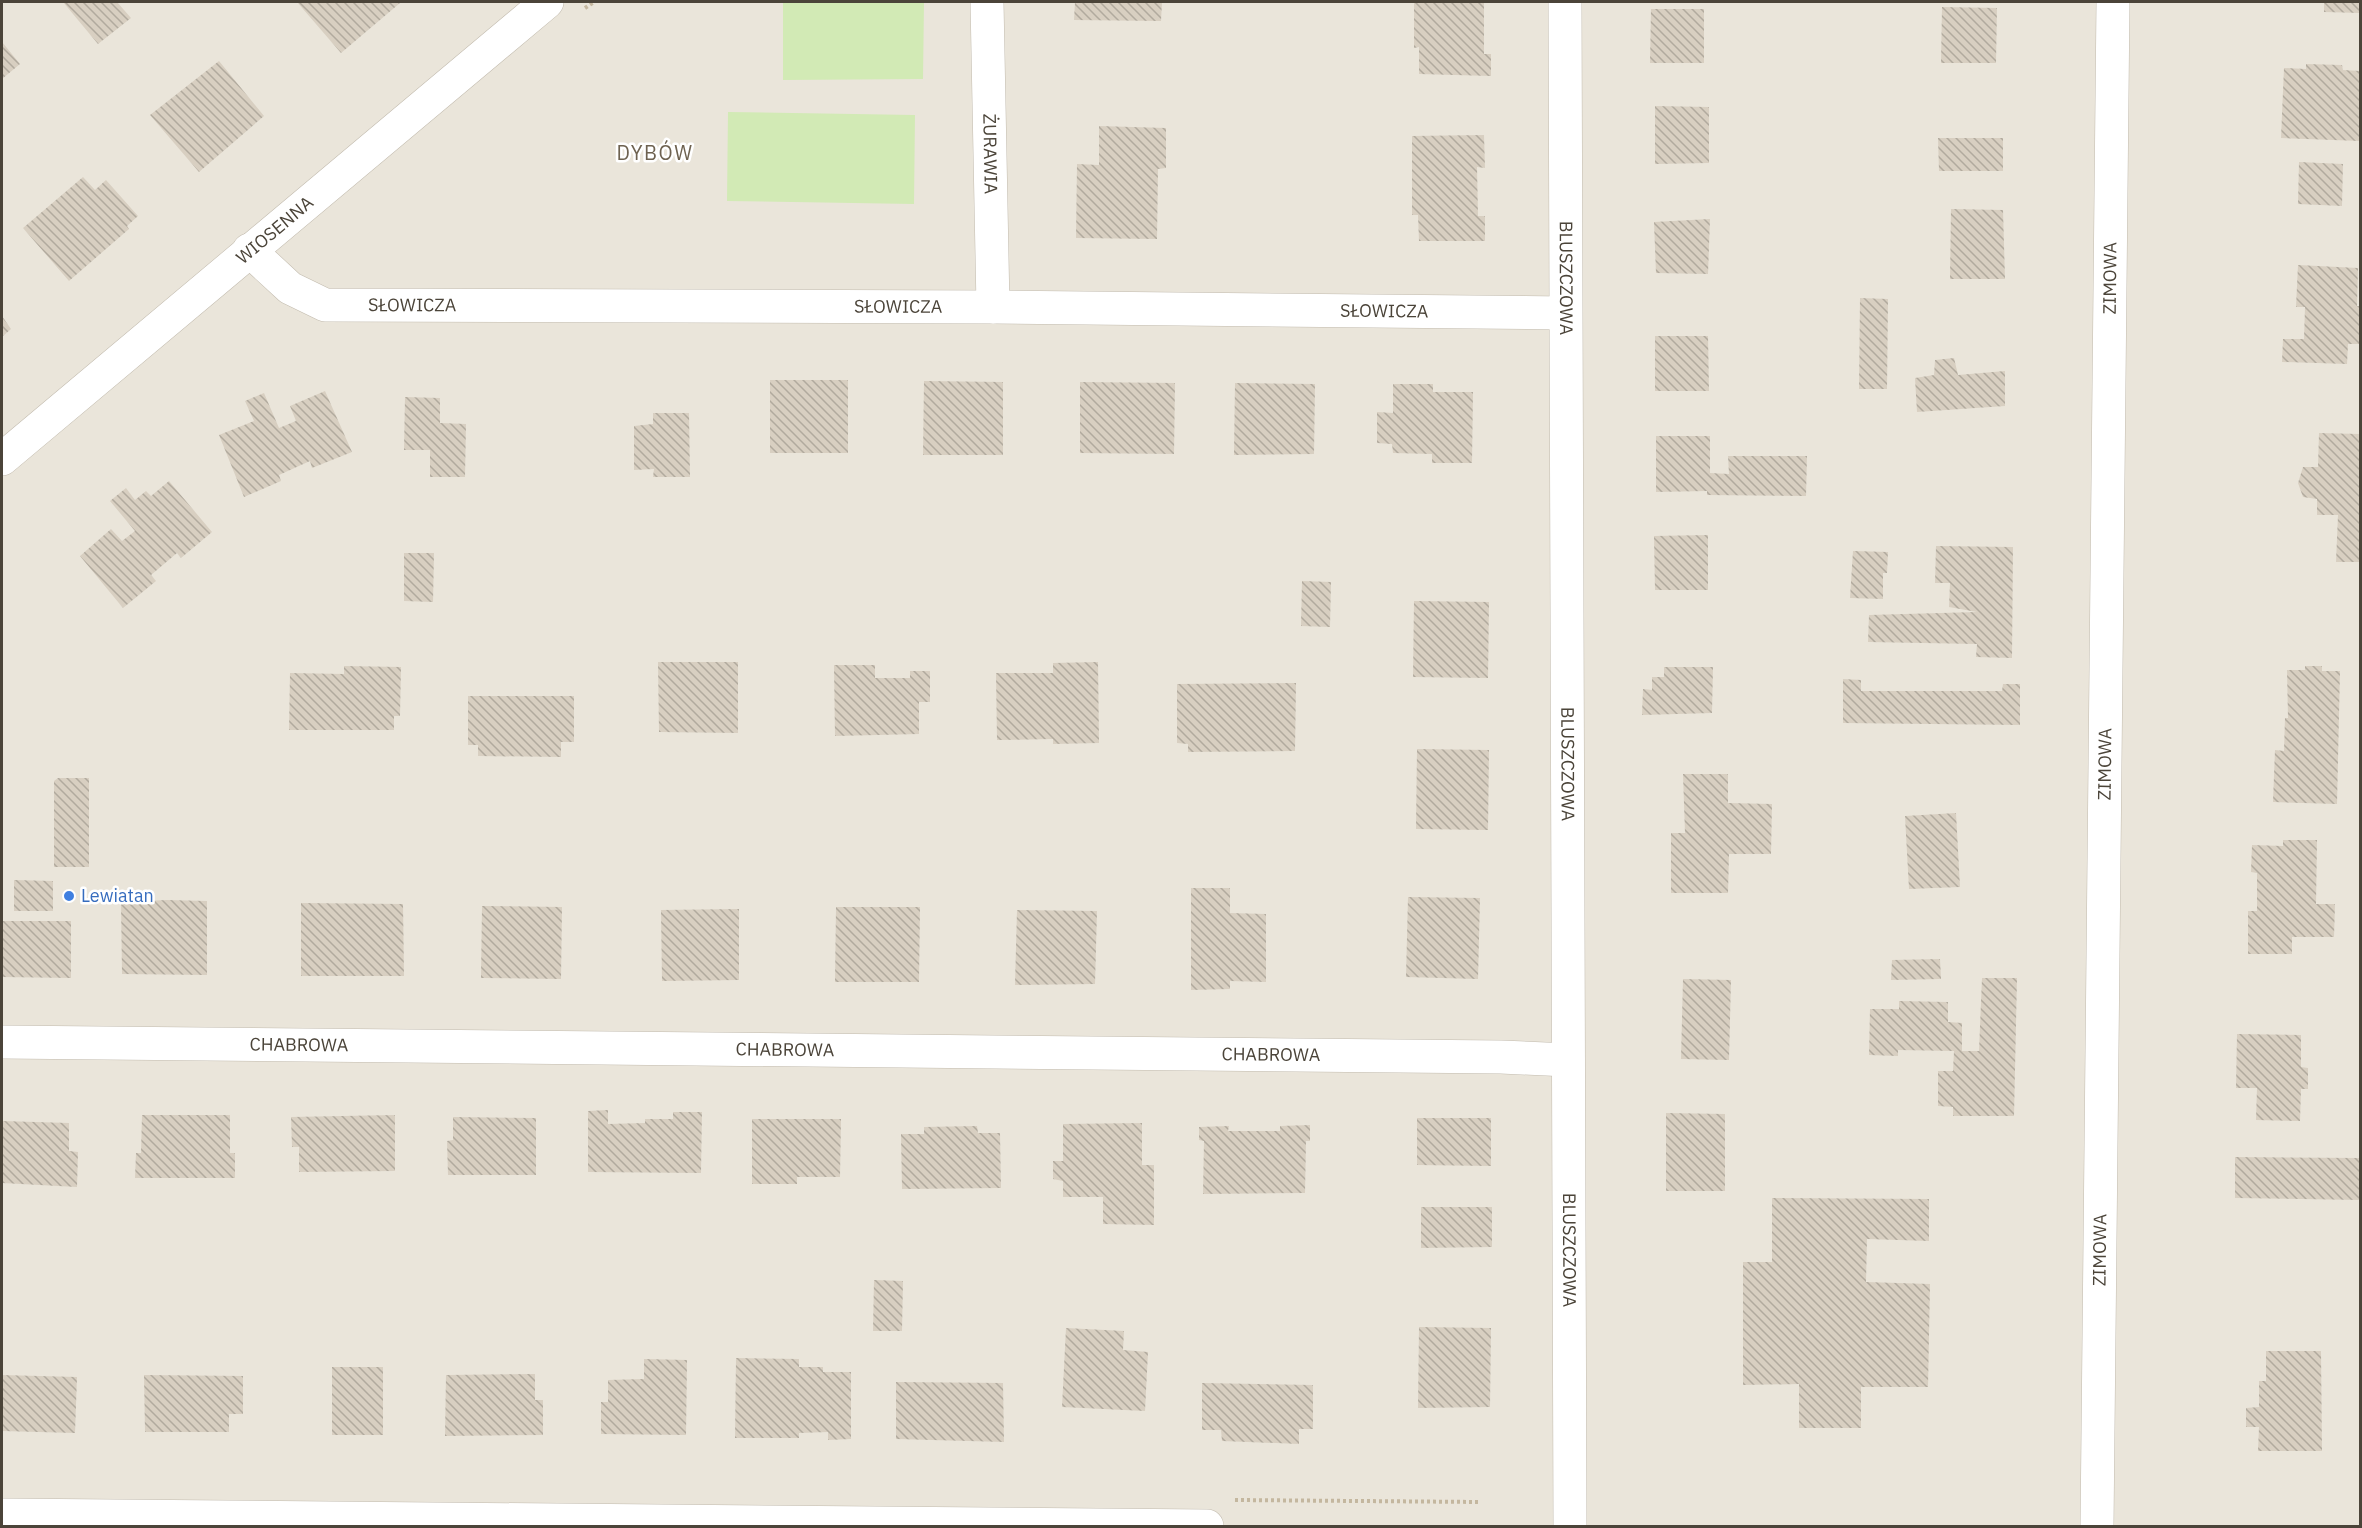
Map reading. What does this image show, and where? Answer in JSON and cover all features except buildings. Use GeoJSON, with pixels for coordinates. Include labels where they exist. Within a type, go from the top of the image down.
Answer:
{"type":"FeatureCollection","features":[{"type":"Feature","properties":{"kind":"street","name":"WIOSENNA"},"geometry":{"type":"LineString","coordinates":[[2,459],[547,2]]}},
{"type":"Feature","properties":{"kind":"street","name":"ŻURAWIA"},"geometry":{"type":"LineString","coordinates":[[987,2],[993,307]]}},
{"type":"Feature","properties":{"kind":"street","name":"BLUSZCZOWA"},"geometry":{"type":"LineString","coordinates":[[1565,2],[1570,1527]]}},
{"type":"Feature","properties":{"kind":"street","name":"ZIMOWA"},"geometry":{"type":"LineString","coordinates":[[2097,1527],[2113,2]]}},
{"type":"Feature","properties":{"kind":"street","name":"SŁOWICZA"},"geometry":{"type":"LineString","coordinates":[[249,250],[290,288],[325,305],[993,307],[1565,313]]}},
{"type":"Feature","properties":{"kind":"street","name":"CHABROWA"},"geometry":{"type":"LineString","coordinates":[[2,1042],[1501,1057],[1568,1060]]}},
{"type":"Feature","properties":{"kind":"street"},"geometry":{"type":"LineString","coordinates":[[2,1515],[1207,1527]]}},
{"type":"Feature","properties":{"kind":"shaded area"},"geometry":{"type":"Polygon","coordinates":[[[2,2],[2360,2],[2360,1526],[2,1526],[2,2]]]}},
{"type":"Feature","properties":{"kind":"green space"},"geometry":{"type":"Polygon","coordinates":[[[783,3],[924,3],[923,79],[783,80],[783,3]]]}},
{"type":"Feature","properties":{"kind":"green space"},"geometry":{"type":"Polygon","coordinates":[[[728,112],[915,115],[914,204],[727,201],[728,112]]]}},
{"type":"Feature","properties":{"kind":"place","name":"Lewiatan"},"geometry":{"type":"Point","coordinates":[69,896]}},
{"type":"Feature","properties":{"kind":"district","name":"DYBÓW"},"geometry":{"type":"Point","coordinates":[655,153]}}]}
